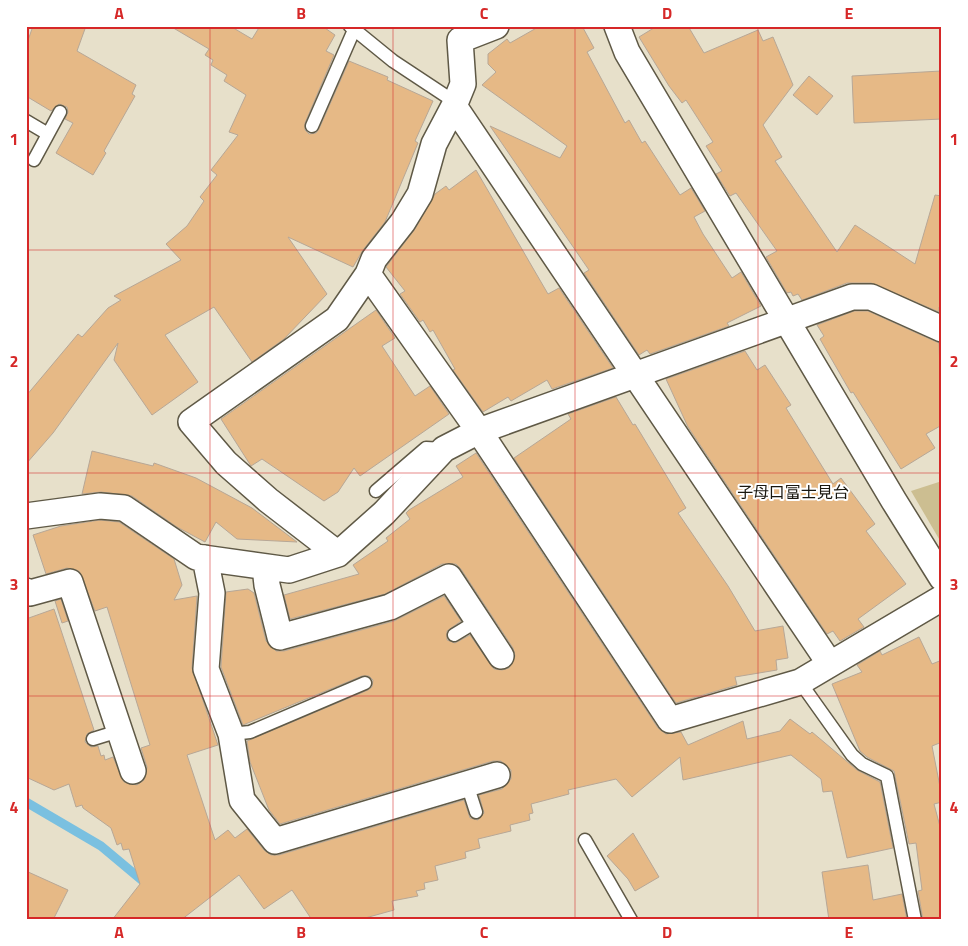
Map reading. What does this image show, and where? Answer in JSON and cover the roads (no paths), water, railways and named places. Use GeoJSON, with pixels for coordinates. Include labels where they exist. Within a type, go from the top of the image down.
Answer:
{"type":"FeatureCollection","features":[{"type":"Feature","properties":{"kind":"street"},"geometry":{"type":"LineString","coordinates":[[338,554],[268,500],[226,464],[191,422],[337,319],[368,274],[374,259],[403,222],[420,194],[434,144],[455,104],[463,84],[460,40],[496,26]]}},
{"type":"Feature","properties":{"kind":"street"},"geometry":{"type":"LineString","coordinates":[[616,26],[627,52],[894,501],[942,578]]}},
{"type":"Feature","properties":{"kind":"street"},"geometry":{"type":"LineString","coordinates":[[455,104],[634,376],[830,664]]}},
{"type":"Feature","properties":{"kind":"street"},"geometry":{"type":"LineString","coordinates":[[368,274],[479,431],[670,720],[800,682],[942,598]]}},
{"type":"Feature","properties":{"kind":"street"},"geometry":{"type":"LineString","coordinates":[[26,516],[100,506],[124,508],[196,556],[289,570],[338,554],[384,513],[444,449],[479,431],[852,297],[871,297],[942,328]]}},
{"type":"Feature","properties":{"kind":"street"},"geometry":{"type":"LineString","coordinates":[[206,558],[212,594],[206,669],[231,734],[242,800],[274,841],[497,775]]}},
{"type":"Feature","properties":{"kind":"street"},"geometry":{"type":"LineString","coordinates":[[265,567],[267,586],[280,637],[390,607],[449,577],[501,656]]}},
{"type":"Feature","properties":{"kind":"street"},"geometry":{"type":"LineString","coordinates":[[26,591],[30,593],[70,582],[132,771]]}},
{"type":"Feature","properties":{"kind":"lane"},"geometry":{"type":"LineString","coordinates":[[312,126],[352,28],[393,61],[455,104]]}},
{"type":"Feature","properties":{"kind":"lane"},"geometry":{"type":"LineString","coordinates":[[34,160],[60,112]]}},
{"type":"Feature","properties":{"kind":"lane"},"geometry":{"type":"LineString","coordinates":[[26,121],[48,134]]}},
{"type":"Feature","properties":{"kind":"lane"},"geometry":{"type":"LineString","coordinates":[[376,490],[426,448],[444,449]]}},
{"type":"Feature","properties":{"kind":"lane"},"geometry":{"type":"LineString","coordinates":[[454,635],[477,621]]}},
{"type":"Feature","properties":{"kind":"lane"},"geometry":{"type":"LineString","coordinates":[[800,682],[852,755],[862,764],[887,776],[915,920]]}},
{"type":"Feature","properties":{"kind":"lane"},"geometry":{"type":"LineString","coordinates":[[231,734],[250,732],[365,683]]}},
{"type":"Feature","properties":{"kind":"lane"},"geometry":{"type":"LineString","coordinates":[[93,739],[119,731]]}},
{"type":"Feature","properties":{"kind":"lane"},"geometry":{"type":"LineString","coordinates":[[467,784],[476,812]]}},
{"type":"Feature","properties":{"kind":"lane"},"geometry":{"type":"LineString","coordinates":[[585,840],[632,920]]}},
{"type":"Feature","properties":{"kind":"waterway"},"geometry":{"type":"LineString","coordinates":[[26,802],[101,846],[144,882]]}},
{"type":"Feature","properties":{"kind":"district","name":"子母口富士見台"},"geometry":{"type":"Point","coordinates":[793,492]}}]}
